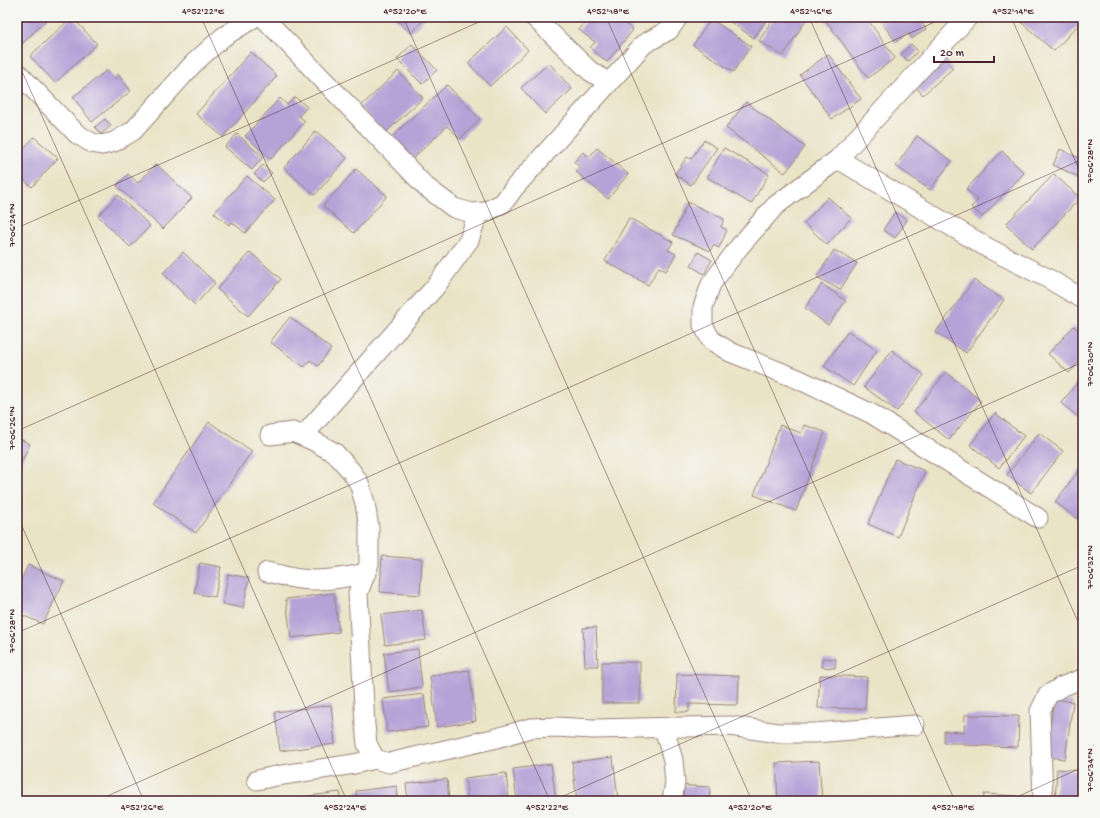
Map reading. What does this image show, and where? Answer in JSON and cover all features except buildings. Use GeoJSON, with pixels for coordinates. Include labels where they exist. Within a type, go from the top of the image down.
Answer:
{"type":"FeatureCollection","features":[{"type":"Feature","properties":{"kind":"street"},"geometry":{"type":"LineString","coordinates":[[17,72],[77,134],[92,143],[102,145],[114,142],[133,132],[194,63],[223,38],[255,17]]}},
{"type":"Feature","properties":{"kind":"street"},"geometry":{"type":"LineString","coordinates":[[264,17],[426,186],[454,208],[472,213],[485,212],[503,203],[514,188],[644,44],[668,30],[678,17]]}},
{"type":"Feature","properties":{"kind":"street"},"geometry":{"type":"LineString","coordinates":[[534,17],[590,71],[609,83]]}},
{"type":"Feature","properties":{"kind":"street"},"geometry":{"type":"LineString","coordinates":[[968,17],[838,159],[775,206],[711,284],[703,307],[704,325],[711,340],[730,352],[798,379],[872,414],[1038,518]]}},
{"type":"Feature","properties":{"kind":"street"},"geometry":{"type":"LineString","coordinates":[[838,159],[988,248],[1049,279],[1083,299]]}},
{"type":"Feature","properties":{"kind":"street"},"geometry":{"type":"LineString","coordinates":[[303,436],[436,286],[469,240],[478,213]]}},
{"type":"Feature","properties":{"kind":"street"},"geometry":{"type":"LineString","coordinates":[[270,434],[293,432],[312,440],[335,454],[359,484],[365,503],[369,528],[369,564],[358,593],[367,744],[375,759]]}},
{"type":"Feature","properties":{"kind":"street"},"geometry":{"type":"LineString","coordinates":[[267,572],[301,579],[333,579],[366,573]]}},
{"type":"Feature","properties":{"kind":"street"},"geometry":{"type":"LineString","coordinates":[[1043,801],[1040,711],[1048,696],[1061,687],[1079,680],[1083,680]]}},
{"type":"Feature","properties":{"kind":"street"},"geometry":{"type":"LineString","coordinates":[[256,780],[354,764],[375,759],[389,763],[496,738],[530,728],[555,727],[593,729],[730,726],[778,733],[816,733],[915,725]]}},
{"type":"Feature","properties":{"kind":"street"},"geometry":{"type":"LineString","coordinates":[[664,728],[672,760],[675,782],[672,801]]}}]}
